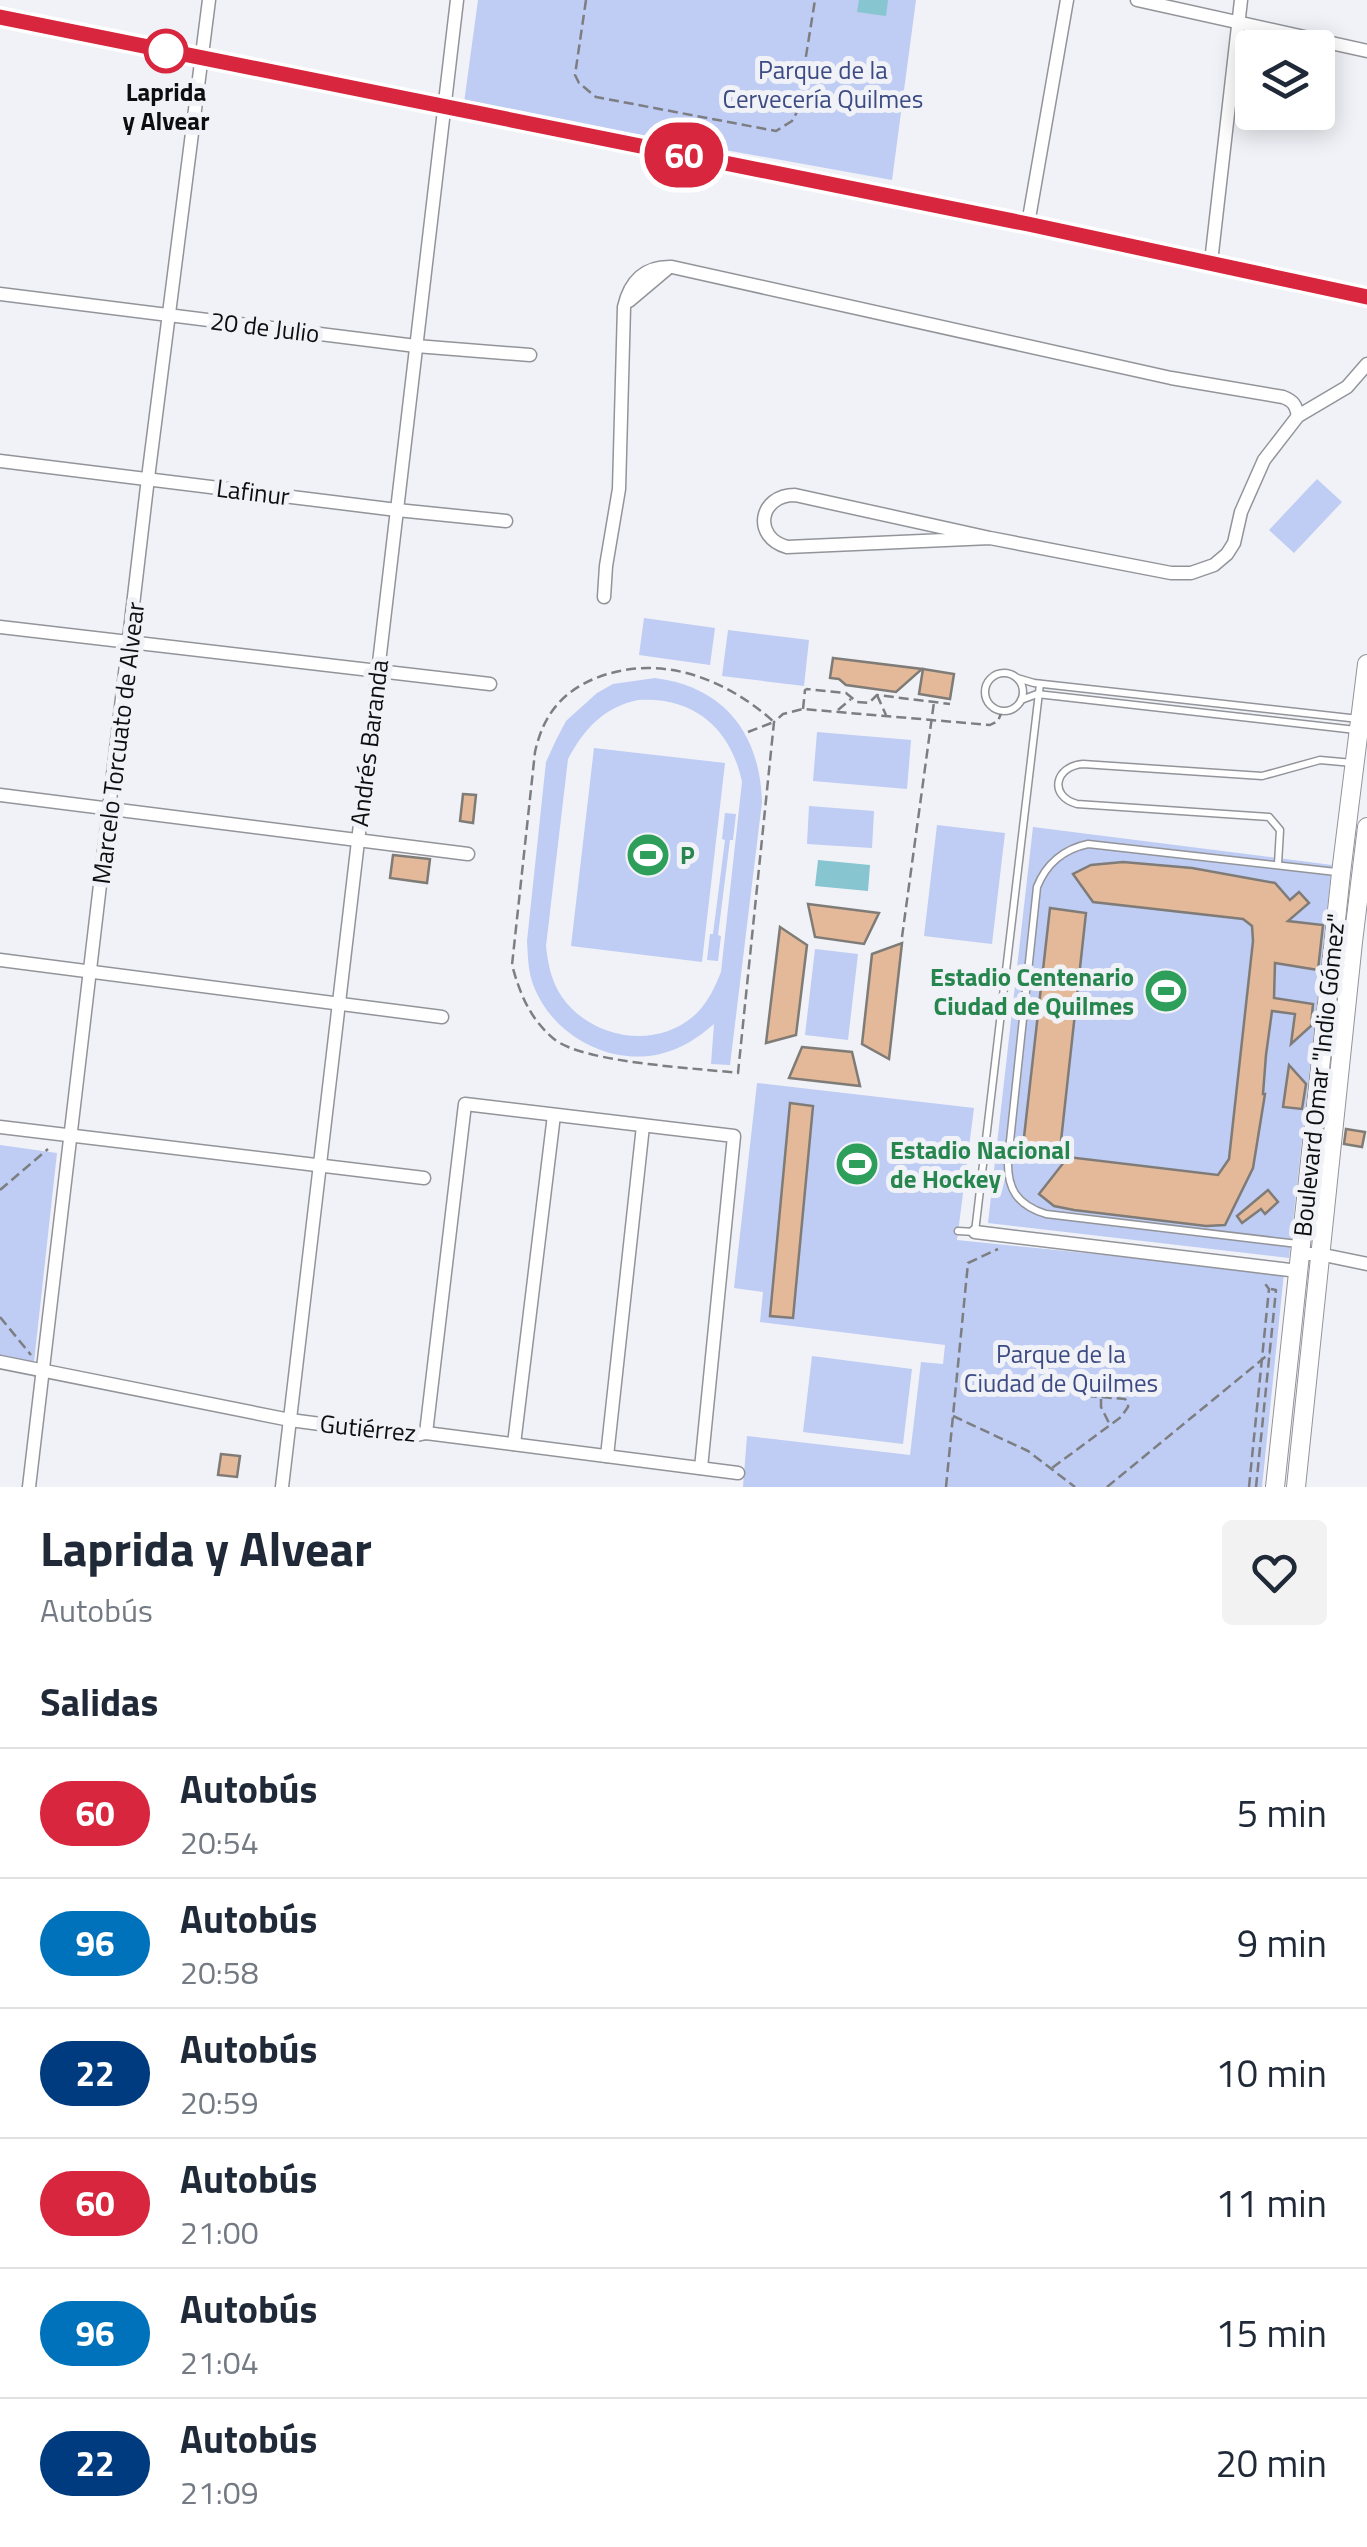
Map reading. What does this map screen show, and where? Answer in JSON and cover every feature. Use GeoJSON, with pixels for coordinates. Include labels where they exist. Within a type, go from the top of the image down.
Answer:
{"type":"FeatureCollection","features":[{"type":"Feature","properties":{"kind":"main road"},"geometry":{"type":"LineString","coordinates":[[0,17],[1028,224],[1367,297]]}},
{"type":"Feature","properties":{"kind":"main road","name":"Boulevard Omar \"Indio Gómez\""},"geometry":{"type":"LineString","coordinates":[[1274,1487],[1299,1256],[1351,942],[1341,873],[1367,664]]}},
{"type":"Feature","properties":{"kind":"main road"},"geometry":{"type":"LineString","coordinates":[[1296,1487],[1351,942],[1367,826]]}},
{"type":"Feature","properties":{"kind":"street","name":"Marcelo Torcuato de Alvear"},"geometry":{"type":"LineString","coordinates":[[29,1487],[148,478],[209,0]]}},
{"type":"Feature","properties":{"kind":"street","name":"Andrés Baranda"},"geometry":{"type":"LineString","coordinates":[[282,1487],[457,0]]}},
{"type":"Feature","properties":{"kind":"street"},"geometry":{"type":"LineString","coordinates":[[1028,224],[1067,0]]}},
{"type":"Feature","properties":{"kind":"street"},"geometry":{"type":"LineString","coordinates":[[1137,0],[1367,51]]}},
{"type":"Feature","properties":{"kind":"street"},"geometry":{"type":"LineString","coordinates":[[1211,262],[1241,0]]}},
{"type":"Feature","properties":{"kind":"street"},"geometry":{"type":"LineString","coordinates":[[604,598],[619,489],[624,307],[672,266],[1171,378],[1284,397],[1296,406],[1298,416]]}},
{"type":"Feature","properties":{"kind":"street","name":"20 de Julio"},"geometry":{"type":"LineString","coordinates":[[0,294],[416,346],[530,356]]}},
{"type":"Feature","properties":{"kind":"street"},"geometry":{"type":"LineString","coordinates":[[990,538],[787,547],[770,538],[764,529],[764,518],[772,501],[795,495],[990,538],[1170,573],[1190,572],[1214,565],[1227,554],[1264,460],[1298,416],[1347,387],[1367,364]]}},
{"type":"Feature","properties":{"kind":"street","name":"Lafinur"},"geometry":{"type":"LineString","coordinates":[[0,461],[506,521]]}},
{"type":"Feature","properties":{"kind":"street"},"geometry":{"type":"LineString","coordinates":[[0,627],[490,684]]}},
{"type":"Feature","properties":{"kind":"street"},"geometry":{"type":"LineString","coordinates":[[0,796],[468,854]]}},
{"type":"Feature","properties":{"kind":"street"},"geometry":{"type":"LineString","coordinates":[[0,960],[442,1016]]}},
{"type":"Feature","properties":{"kind":"street"},"geometry":{"type":"LineString","coordinates":[[426,1434],[464,1104],[734,1136],[701,1468]]}},
{"type":"Feature","properties":{"kind":"street"},"geometry":{"type":"LineString","coordinates":[[514,1444],[554,1115]]}},
{"type":"Feature","properties":{"kind":"street"},"geometry":{"type":"LineString","coordinates":[[607,1456],[643,1126]]}},
{"type":"Feature","properties":{"kind":"street"},"geometry":{"type":"LineString","coordinates":[[0,1128],[424,1178]]}},
{"type":"Feature","properties":{"kind":"street"},"geometry":{"type":"LineString","coordinates":[[975,1232],[1299,1256],[1319,1254],[1367,1264]]}},
{"type":"Feature","properties":{"kind":"street","name":"Gutiérrez"},"geometry":{"type":"LineString","coordinates":[[0,1362],[290,1420],[738,1472]]}},
{"type":"Feature","properties":{"kind":"lane"},"geometry":{"type":"LineString","coordinates":[[1008,673],[1040,684],[1360,725],[1039,694],[1002,711],[988,702],[985,686],[996,674],[1008,673]]}},
{"type":"Feature","properties":{"kind":"lane"},"geometry":{"type":"LineString","coordinates":[[1018,678],[1021,700]]}},
{"type":"Feature","properties":{"kind":"lane"},"geometry":{"type":"LineString","coordinates":[[958,1231],[975,1232],[1040,684]]}},
{"type":"Feature","properties":{"kind":"lane"},"geometry":{"type":"LineString","coordinates":[[1278,864],[1280,830],[1269,817],[1077,804],[1061,794],[1061,772],[1071,764],[1083,764],[1262,776],[1320,760],[1355,763]]}},
{"type":"Feature","properties":{"kind":"lane"},"geometry":{"type":"LineString","coordinates":[[1299,1256],[1046,1214],[1016,1196],[1008,1180],[1037,887],[1051,864],[1074,847],[1088,844],[1341,873]]}},
{"type":"Feature","properties":{"kind":"path"},"geometry":{"type":"LineString","coordinates":[[586,0],[575,75],[587,91],[596,97],[776,131],[792,121],[797,112],[815,0]]}},
{"type":"Feature","properties":{"kind":"path"},"geometry":{"type":"LineString","coordinates":[[668,668],[730,690],[774,722],[738,1073],[631,1061],[587,1053],[556,1041],[526,1006],[512,965],[535,752],[542,724],[554,706],[586,682],[611,672],[668,668]]}},
{"type":"Feature","properties":{"kind":"path"},"geometry":{"type":"LineString","coordinates":[[802,709],[807,689],[846,692],[870,704],[876,695]]}},
{"type":"Feature","properties":{"kind":"path"},"geometry":{"type":"LineString","coordinates":[[876,695],[950,704]]}},
{"type":"Feature","properties":{"kind":"path"},"geometry":{"type":"LineString","coordinates":[[876,695],[886,716]]}},
{"type":"Feature","properties":{"kind":"path"},"geometry":{"type":"LineString","coordinates":[[836,712],[852,698]]}},
{"type":"Feature","properties":{"kind":"path"},"geometry":{"type":"LineString","coordinates":[[902,937],[934,702]]}},
{"type":"Feature","properties":{"kind":"path"},"geometry":{"type":"LineString","coordinates":[[748,732],[802,709],[990,726],[998,721],[1002,711]]}},
{"type":"Feature","properties":{"kind":"path"},"geometry":{"type":"LineString","coordinates":[[0,1190],[51,1146],[56,1134]]}},
{"type":"Feature","properties":{"kind":"path"},"geometry":{"type":"LineString","coordinates":[[946,1487],[968,1264],[997,1248]]}},
{"type":"Feature","properties":{"kind":"path"},"geometry":{"type":"LineString","coordinates":[[1256,1487],[1276,1290],[1269,1289],[1261,1279]]}},
{"type":"Feature","properties":{"kind":"path"},"geometry":{"type":"LineString","coordinates":[[1249,1487],[1269,1289]]}},
{"type":"Feature","properties":{"kind":"path"},"geometry":{"type":"LineString","coordinates":[[0,1317],[44,1370]]}},
{"type":"Feature","properties":{"kind":"path"},"geometry":{"type":"LineString","coordinates":[[1107,1487],[1270,1352]]}},
{"type":"Feature","properties":{"kind":"path"},"geometry":{"type":"LineString","coordinates":[[1048,1376],[1066,1379],[1084,1394],[1128,1403],[1121,1417],[1052,1468]]}},
{"type":"Feature","properties":{"kind":"path"},"geometry":{"type":"LineString","coordinates":[[1101,1397],[1101,1408],[1110,1424]]}},
{"type":"Feature","properties":{"kind":"path"},"geometry":{"type":"LineString","coordinates":[[953,1416],[1006,1438],[1075,1487]]}},
{"type":"Feature","properties":{"kind":"green space","name":"Parque de la Cervecería Quilmes"},"geometry":{"type":"Polygon","coordinates":[[[478,0],[916,0],[892,180],[464,103],[478,0]]]}},
{"type":"Feature","properties":{"kind":"green space"},"geometry":{"type":"Polygon","coordinates":[[[1317,479],[1342,502],[1294,553],[1269,530],[1317,479]]]}},
{"type":"Feature","properties":{"kind":"green space"},"geometry":{"type":"Polygon","coordinates":[[[644,618],[715,628],[710,665],[639,655],[644,618]]]}},
{"type":"Feature","properties":{"kind":"green space"},"geometry":{"type":"Polygon","coordinates":[[[728,630],[809,640],[804,686],[722,676],[728,630]]]}},
{"type":"Feature","properties":{"kind":"green space"},"geometry":{"type":"Polygon","coordinates":[[[655,678],[701,692],[734,718],[754,755],[762,802],[730,1065],[711,1064],[714,1024],[689,1042],[660,1054],[641,1057],[603,1051],[585,1043],[555,1019],[532,981],[527,941],[546,762],[566,721],[613,684],[655,678]],[[658,700],[626,703],[605,714],[588,729],[568,759],[546,946],[555,985],[575,1012],[608,1031],[627,1035],[646,1036],[682,1024],[709,998],[721,972],[742,782],[737,763],[719,731],[692,710],[658,700]]]}},
{"type":"Feature","properties":{"kind":"green space"},"geometry":{"type":"Polygon","coordinates":[[[817,732],[911,740],[907,789],[813,781],[817,732]]]}},
{"type":"Feature","properties":{"kind":"green space","name":"P"},"geometry":{"type":"Polygon","coordinates":[[[594,748],[725,763],[702,962],[571,946],[594,748]]]}},
{"type":"Feature","properties":{"kind":"green space"},"geometry":{"type":"Polygon","coordinates":[[[809,806],[874,811],[872,848],[807,844],[809,806]]]}},
{"type":"Feature","properties":{"kind":"green space"},"geometry":{"type":"Polygon","coordinates":[[[725,813],[736,814],[718,935],[718,961],[707,960],[725,840],[725,813]]]}},
{"type":"Feature","properties":{"kind":"green space"},"geometry":{"type":"Polygon","coordinates":[[[937,825],[1005,833],[992,944],[924,936],[937,825]]]}},
{"type":"Feature","properties":{"kind":"green space","name":"Estadio Centenario Ciudad de Quilmes"},"geometry":{"type":"Polygon","coordinates":[[[1033,827],[1332,865],[1289,1258],[988,1223],[1033,827]]]}},
{"type":"Feature","properties":{"kind":"green space"},"geometry":{"type":"Polygon","coordinates":[[[815,949],[858,954],[848,1040],[805,1035],[815,949]]]}},
{"type":"Feature","properties":{"kind":"green space","name":"Parque de la Ciudad de Quilmes"},"geometry":{"type":"Polygon","coordinates":[[[757,1083],[974,1108],[957,1240],[1284,1273],[1262,1487],[743,1487],[747,1436],[910,1455],[921,1362],[943,1364],[945,1345],[760,1322],[763,1292],[734,1288],[757,1083]]]}},
{"type":"Feature","properties":{"kind":"green space"},"geometry":{"type":"Polygon","coordinates":[[[0,1145],[57,1153],[34,1362],[0,1355],[0,1145]]]}},
{"type":"Feature","properties":{"kind":"green space"},"geometry":{"type":"Polygon","coordinates":[[[812,1356],[912,1369],[903,1444],[803,1432],[812,1356]]]}},
{"type":"Feature","properties":{"kind":"shaded area"},"geometry":{"type":"Polygon","coordinates":[[[859,0],[888,0],[886,16],[857,12],[859,0]]]}},
{"type":"Feature","properties":{"kind":"shaded area"},"geometry":{"type":"Polygon","coordinates":[[[818,860],[870,865],[868,891],[815,886],[818,860]]]}},
{"type":"Feature","properties":{"kind":"building"},"geometry":{"type":"Polygon","coordinates":[[[833,658],[922,669],[896,692],[846,685],[830,678],[833,658]]]}},
{"type":"Feature","properties":{"kind":"building"},"geometry":{"type":"Polygon","coordinates":[[[923,669],[954,674],[950,699],[919,694],[923,669]]]}},
{"type":"Feature","properties":{"kind":"building"},"geometry":{"type":"Polygon","coordinates":[[[463,794],[476,795],[473,823],[460,821],[463,794]]]}},
{"type":"Feature","properties":{"kind":"building"},"geometry":{"type":"Polygon","coordinates":[[[393,855],[430,859],[427,883],[390,878],[393,855]]]}},
{"type":"Feature","properties":{"kind":"building"},"geometry":{"type":"Polygon","coordinates":[[[1123,862],[1192,868],[1275,883],[1290,900],[1299,892],[1309,903],[1288,921],[1323,925],[1318,970],[1275,963],[1274,998],[1313,1004],[1311,1026],[1291,1044],[1295,1014],[1272,1011],[1265,1094],[1253,1168],[1225,1225],[1074,1210],[1054,1206],[1039,1194],[1068,1157],[1218,1175],[1229,1159],[1252,926],[1243,919],[1093,902],[1073,874],[1091,865],[1123,862]]]}},
{"type":"Feature","properties":{"kind":"building"},"geometry":{"type":"Polygon","coordinates":[[[808,904],[879,913],[864,944],[815,937],[808,904]]]}},
{"type":"Feature","properties":{"kind":"building"},"geometry":{"type":"Polygon","coordinates":[[[1050,908],[1086,913],[1060,1150],[1023,1146],[1050,908]]]}},
{"type":"Feature","properties":{"kind":"building"},"geometry":{"type":"Polygon","coordinates":[[[780,927],[807,945],[796,1035],[766,1043],[780,927]]]}},
{"type":"Feature","properties":{"kind":"building"},"geometry":{"type":"Polygon","coordinates":[[[902,943],[889,1059],[862,1044],[872,954],[902,943]]]}},
{"type":"Feature","properties":{"kind":"building"},"geometry":{"type":"Polygon","coordinates":[[[802,1047],[852,1052],[860,1086],[789,1078],[802,1047]]]}},
{"type":"Feature","properties":{"kind":"building"},"geometry":{"type":"Polygon","coordinates":[[[1289,1065],[1306,1084],[1302,1109],[1283,1107],[1289,1065]]]}},
{"type":"Feature","properties":{"kind":"building"},"geometry":{"type":"Polygon","coordinates":[[[790,1103],[813,1106],[793,1318],[770,1316],[790,1103]]]}},
{"type":"Feature","properties":{"kind":"building"},"geometry":{"type":"Polygon","coordinates":[[[1346,1129],[1365,1132],[1362,1147],[1344,1144],[1346,1129]]]}},
{"type":"Feature","properties":{"kind":"building"},"geometry":{"type":"Polygon","coordinates":[[[1268,1190],[1278,1202],[1265,1214],[1261,1209],[1242,1223],[1237,1216],[1268,1190]]]}},
{"type":"Feature","properties":{"kind":"building"},"geometry":{"type":"Polygon","coordinates":[[[221,1454],[240,1456],[237,1477],[218,1475],[221,1454]]]}},
{"type":"Feature","properties":{"kind":"bus line","name":"60"},"geometry":{"type":"LineString","coordinates":[[0,17],[1028,224],[1367,297]]}},
{"type":"Feature","properties":{"kind":"place","name":"Laprida y Alvear"},"geometry":{"type":"Point","coordinates":[166,51]}},
{"type":"Feature","properties":{"kind":"place","name":"P"},"geometry":{"type":"Point","coordinates":[648,855]}},
{"type":"Feature","properties":{"kind":"place","name":"Estadio Centenario Ciudad de Quilmes"},"geometry":{"type":"Point","coordinates":[1166,991]}},
{"type":"Feature","properties":{"kind":"place","name":"Estadio Nacional de Hockey"},"geometry":{"type":"Point","coordinates":[857,1164]}}]}
